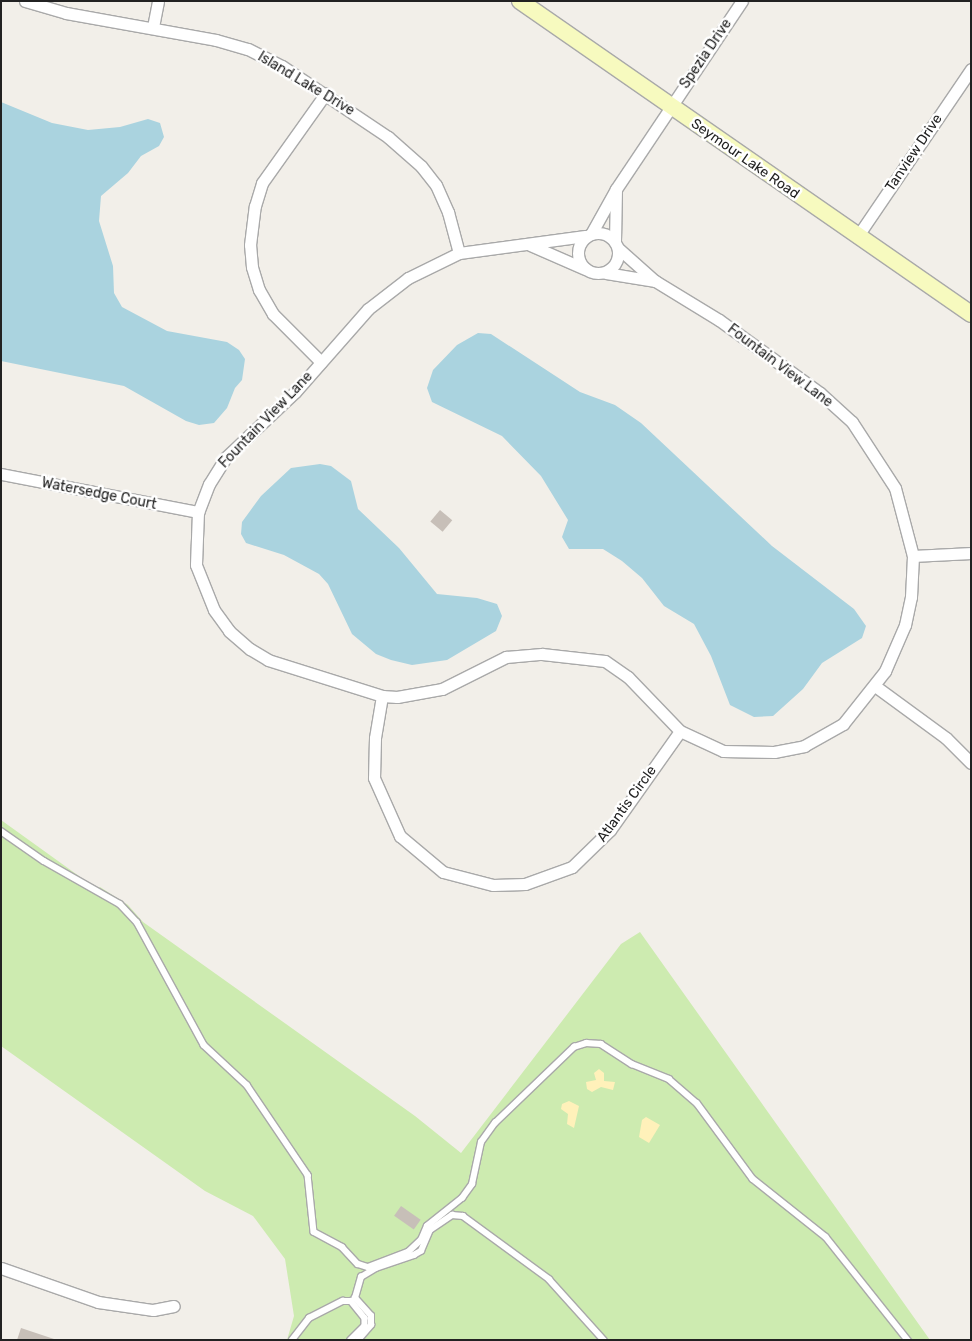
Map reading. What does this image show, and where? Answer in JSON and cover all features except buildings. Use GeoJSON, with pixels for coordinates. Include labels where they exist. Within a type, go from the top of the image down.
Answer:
{"type":"FeatureCollection","features":[{"type":"Feature","properties":{"kind":"street","name":"Island Lake Drive"},"geometry":{"type":"LineString","coordinates":[[25,1],[66,13],[153,27],[248,49],[326,93],[388,137],[421,166],[436,185],[448,212],[459,252]]}},
{"type":"Feature","properties":{"kind":"street"},"geometry":{"type":"LineString","coordinates":[[153,27],[158,1]]}},
{"type":"Feature","properties":{"kind":"street","name":"Seymour Lake Road"},"geometry":{"type":"LineString","coordinates":[[520,1],[857,237],[971,314]]}},
{"type":"Feature","properties":{"kind":"street","name":"Spezia Drive"},"geometry":{"type":"LineString","coordinates":[[616,190],[670,106],[742,1]]}},
{"type":"Feature","properties":{"kind":"street","name":"Tanview Drive"},"geometry":{"type":"LineString","coordinates":[[857,237],[971,69]]}},
{"type":"Feature","properties":{"kind":"street"},"geometry":{"type":"LineString","coordinates":[[321,362],[273,314],[259,290],[252,267],[250,245],[255,206],[262,183],[326,93]]}},
{"type":"Feature","properties":{"kind":"street"},"geometry":{"type":"LineString","coordinates":[[616,190],[617,245],[615,266],[606,273],[593,273],[585,269],[578,256],[588,235],[616,190]]}},
{"type":"Feature","properties":{"kind":"street"},"geometry":{"type":"LineString","coordinates":[[588,235],[601,233],[617,245]]}},
{"type":"Feature","properties":{"kind":"street","name":"Fountain View Lane"},"geometry":{"type":"LineString","coordinates":[[588,235],[530,245],[506,244],[459,252],[390,291],[368,309],[275,414],[226,458],[209,484],[198,512],[196,565],[202,586],[229,631],[268,660],[382,696],[418,696],[442,689],[506,657],[542,654],[581,656],[605,661],[628,677],[680,730],[723,751],[774,752],[804,746],[843,724],[885,671],[905,625],[911,597],[913,556],[895,488],[852,422],[820,393],[735,331],[655,281],[617,245]]}},
{"type":"Feature","properties":{"kind":"street","name":"Fountain View Lane"},"geometry":{"type":"LineString","coordinates":[[530,245],[585,269]]}},
{"type":"Feature","properties":{"kind":"street","name":"Fountain View Lane"},"geometry":{"type":"LineString","coordinates":[[606,273],[655,281]]}},
{"type":"Feature","properties":{"kind":"street","name":"Watersedge Court"},"geometry":{"type":"LineString","coordinates":[[1,474],[198,512]]}},
{"type":"Feature","properties":{"kind":"street"},"geometry":{"type":"LineString","coordinates":[[913,556],[971,553]]}},
{"type":"Feature","properties":{"kind":"street"},"geometry":{"type":"LineString","coordinates":[[874,686],[946,738],[971,763]]}},
{"type":"Feature","properties":{"kind":"street","name":"Atlantis Circle"},"geometry":{"type":"LineString","coordinates":[[382,696],[375,738],[374,778],[400,836],[443,872],[494,885],[525,884],[572,867],[610,830],[680,730]]}},
{"type":"Feature","properties":{"kind":"street"},"geometry":{"type":"LineString","coordinates":[[1,1268],[98,1302],[154,1310],[174,1306]]}},
{"type":"Feature","properties":{"kind":"lane"},"geometry":{"type":"LineString","coordinates":[[1,832],[44,861],[120,904],[137,922],[204,1045],[247,1084],[308,1175],[314,1232],[342,1247],[358,1264],[368,1267],[408,1252],[421,1240],[427,1226],[462,1198],[472,1184],[481,1142],[495,1123],[574,1047],[586,1043],[601,1044],[632,1064],[668,1079],[697,1103],[753,1179],[826,1237],[908,1340]]}},
{"type":"Feature","properties":{"kind":"lane"},"geometry":{"type":"LineString","coordinates":[[358,1340],[371,1324],[371,1316],[355,1298],[361,1277],[376,1268],[421,1251],[430,1230],[452,1214],[462,1216],[549,1279],[604,1340]]}},
{"type":"Feature","properties":{"kind":"lane"},"geometry":{"type":"LineString","coordinates":[[292,1340],[310,1318],[343,1301],[351,1301],[365,1318],[365,1326],[351,1340]]}},
{"type":"Feature","properties":{"kind":"green space"},"geometry":{"type":"Polygon","coordinates":[[[1,820],[97,889],[100,887],[128,905],[143,922],[415,1116],[461,1153],[621,944],[640,932],[930,1340],[287,1340],[294,1316],[285,1259],[253,1216],[205,1191],[1,1046],[1,820]]]}},
{"type":"Feature","properties":{"kind":"sand"},"geometry":{"type":"Polygon","coordinates":[[[599,1069],[604,1073],[604,1081],[615,1082],[613,1090],[601,1087],[592,1092],[587,1089],[586,1082],[596,1080],[594,1073],[599,1069]]]}},
{"type":"Feature","properties":{"kind":"sand"},"geometry":{"type":"Polygon","coordinates":[[[569,1101],[579,1106],[574,1128],[567,1124],[568,1114],[561,1109],[562,1104],[569,1101]]]}},
{"type":"Feature","properties":{"kind":"sand"},"geometry":{"type":"Polygon","coordinates":[[[646,1117],[660,1125],[649,1143],[639,1137],[642,1120],[646,1117]]]}},
{"type":"Feature","properties":{"kind":"water"},"geometry":{"type":"Polygon","coordinates":[[[1,102],[52,123],[88,130],[120,127],[148,119],[160,123],[164,137],[159,146],[141,156],[128,173],[101,196],[99,221],[113,266],[114,293],[122,307],[167,331],[227,342],[239,350],[245,359],[242,380],[235,388],[227,408],[214,423],[199,425],[186,421],[124,386],[1,361],[1,102]]]}},
{"type":"Feature","properties":{"kind":"water"},"geometry":{"type":"Polygon","coordinates":[[[478,333],[491,334],[580,392],[615,405],[641,423],[772,546],[854,609],[866,626],[862,638],[822,663],[803,689],[773,716],[754,717],[730,705],[711,656],[694,624],[664,606],[642,578],[622,561],[603,549],[569,549],[562,537],[568,520],[541,476],[502,436],[432,402],[427,388],[433,370],[457,345],[478,333]]]}},
{"type":"Feature","properties":{"kind":"water"},"geometry":{"type":"Polygon","coordinates":[[[320,464],[331,466],[351,481],[358,509],[399,548],[437,594],[477,598],[497,604],[502,616],[496,631],[447,660],[412,665],[391,660],[376,654],[352,634],[328,584],[319,574],[284,555],[246,543],[241,534],[242,522],[261,496],[291,468],[320,464]]]}}]}
